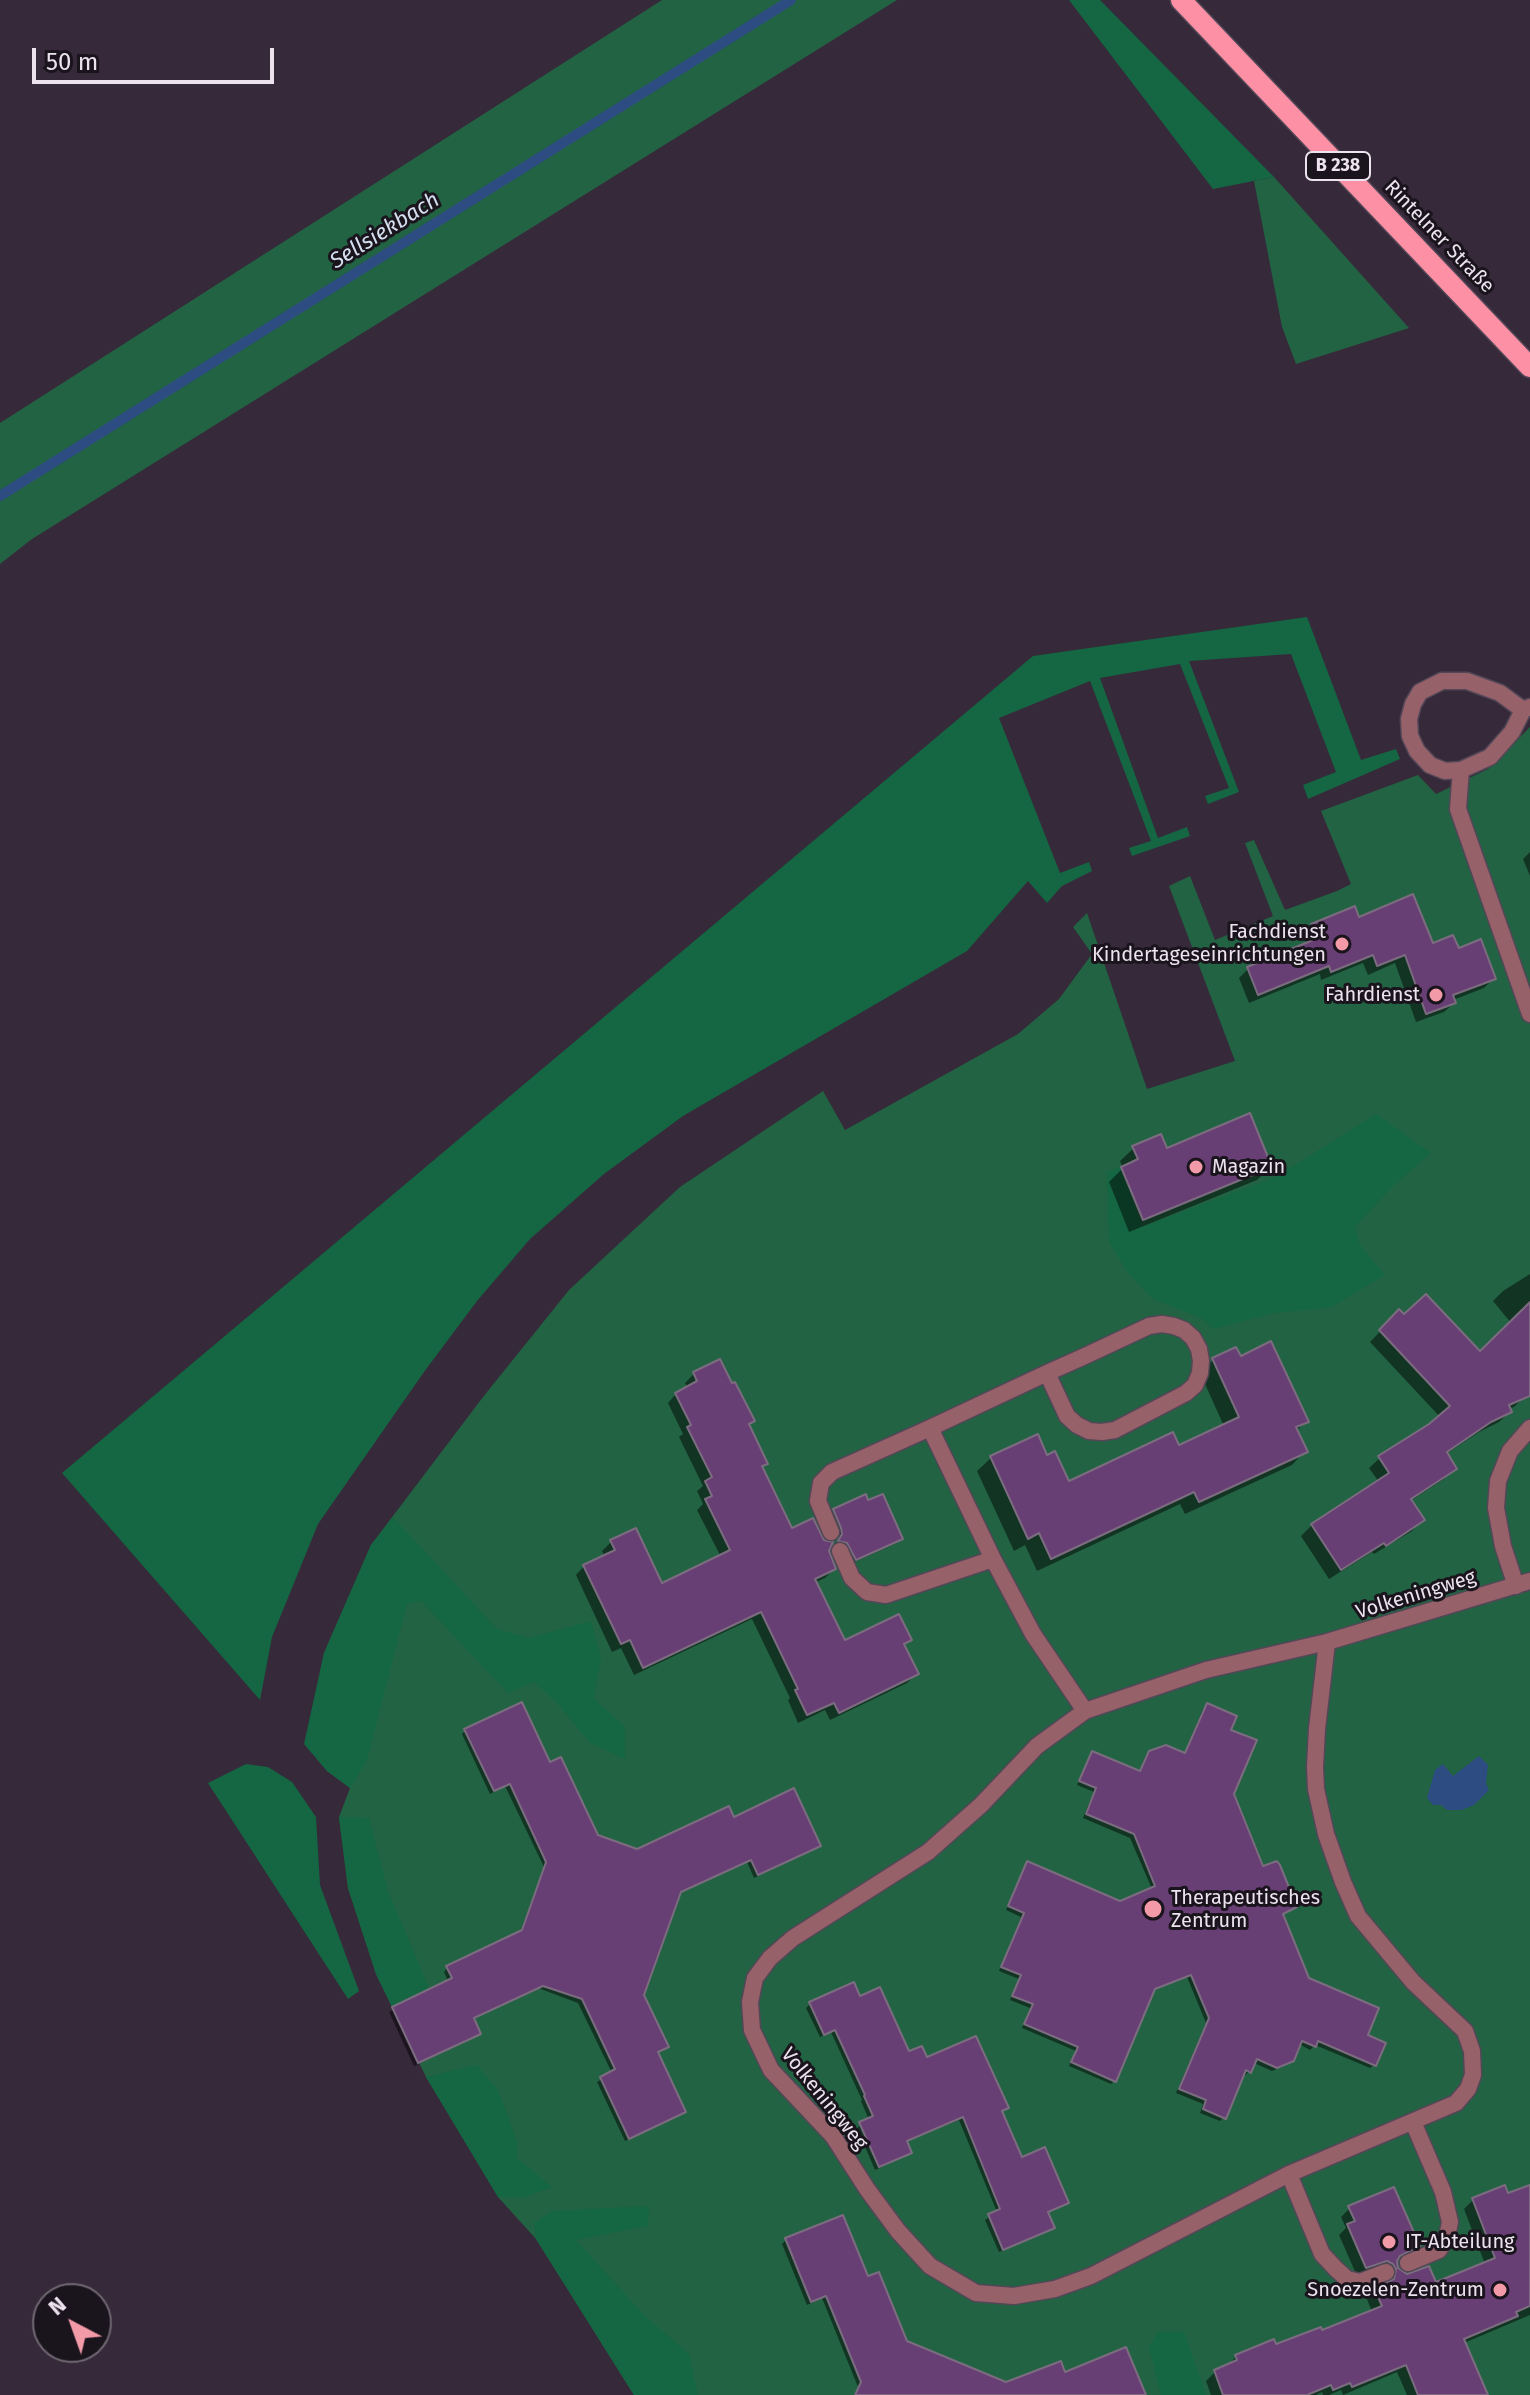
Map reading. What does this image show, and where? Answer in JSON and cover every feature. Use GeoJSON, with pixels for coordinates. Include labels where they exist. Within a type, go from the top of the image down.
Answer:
{"type":"FeatureCollection","features":[{"type":"Feature","properties":{"kind":"main road","name":"Rintelner Straße"},"geometry":{"type":"LineString","coordinates":[[1181,0],[1530,367]]}},
{"type":"Feature","properties":{"kind":"street"},"geometry":{"type":"LineString","coordinates":[[1442,681],[1467,681],[1500,693],[1527,709],[1490,757],[1461,770],[1445,771],[1430,765],[1417,751],[1410,736],[1409,719],[1413,704],[1420,692],[1442,681]]}},
{"type":"Feature","properties":{"kind":"street"},"geometry":{"type":"LineString","coordinates":[[1461,770],[1458,809],[1530,1014]]}},
{"type":"Feature","properties":{"kind":"street"},"geometry":{"type":"LineString","coordinates":[[831,1532],[818,1501],[821,1483],[832,1472],[1149,1326],[1162,1324],[1184,1330],[1193,1338],[1201,1361],[1195,1385],[1186,1393],[1115,1430],[1102,1432],[1089,1431],[1067,1416],[1047,1373]]}},
{"type":"Feature","properties":{"kind":"street"},"geometry":{"type":"LineString","coordinates":[[930,1428],[1033,1634],[1085,1711]]}},
{"type":"Feature","properties":{"kind":"street","name":"Volkeningweg"},"geometry":{"type":"LineString","coordinates":[[1327,1642],[1317,1729],[1316,1789],[1326,1834],[1358,1916],[1413,1982],[1465,2031],[1472,2051],[1473,2075],[1468,2089],[1456,2103],[1289,2174],[1091,2276],[1055,2289],[1014,2296],[976,2293],[930,2266],[898,2231],[833,2136],[771,2070],[752,2030],[750,2002],[755,1978],[770,1958],[793,1938],[928,1852],[981,1805],[1037,1746],[1085,1711],[1206,1670],[1327,1642],[1523,1584],[1503,1546],[1496,1508],[1498,1481],[1510,1451],[1530,1428]]}},
{"type":"Feature","properties":{"kind":"street"},"geometry":{"type":"LineString","coordinates":[[840,1551],[852,1578],[867,1592],[886,1595],[993,1559]]}},
{"type":"Feature","properties":{"kind":"street"},"geometry":{"type":"LineString","coordinates":[[1408,2263],[1439,2250],[1447,2237],[1450,2222],[1443,2192],[1413,2122]]}},
{"type":"Feature","properties":{"kind":"street"},"geometry":{"type":"LineString","coordinates":[[1289,2174],[1322,2254],[1336,2269],[1347,2279],[1360,2282],[1386,2272]]}},
{"type":"Feature","properties":{"kind":"green space"},"geometry":{"type":"Polygon","coordinates":[[[662,0],[897,0],[32,539],[0,564],[0,423],[662,0]]]}},
{"type":"Feature","properties":{"kind":"green space"},"geometry":{"type":"Polygon","coordinates":[[[1069,0],[1100,0],[1274,177],[1213,189],[1069,0]]]}},
{"type":"Feature","properties":{"kind":"green space"},"geometry":{"type":"Polygon","coordinates":[[[1274,177],[1409,328],[1296,364],[1282,327],[1254,181],[1274,177]]]}},
{"type":"Feature","properties":{"kind":"green space"},"geometry":{"type":"Polygon","coordinates":[[[1307,617],[1361,760],[1396,749],[1400,759],[1308,799],[1303,785],[1336,772],[1291,654],[1189,661],[1239,792],[1208,804],[1205,796],[1229,788],[1180,664],[1100,678],[1158,838],[1187,827],[1190,836],[1132,856],[1129,848],[1151,841],[1090,681],[999,718],[1060,873],[1089,862],[1092,871],[1062,886],[1047,903],[1028,881],[967,951],[683,1116],[604,1174],[530,1239],[477,1301],[424,1372],[318,1524],[272,1637],[260,1700],[62,1473],[1033,656],[1307,617]]]}},
{"type":"Feature","properties":{"kind":"green space"},"geometry":{"type":"Polygon","coordinates":[[[1530,727],[1530,2395],[634,2395],[536,2239],[498,2197],[426,2077],[376,1974],[348,1888],[339,1817],[350,1788],[327,1771],[305,1744],[324,1653],[371,1545],[569,1290],[680,1187],[823,1091],[845,1130],[1018,1034],[1059,999],[1092,954],[1073,927],[1087,913],[1147,1089],[1235,1061],[1169,886],[1190,876],[1215,940],[1273,916],[1245,843],[1254,840],[1285,910],[1337,891],[1351,884],[1321,811],[1418,775],[1436,794],[1488,769],[1530,727]]]}},
{"type":"Feature","properties":{"kind":"green space"},"geometry":{"type":"Polygon","coordinates":[[[1376,1114],[1431,1153],[1393,1186],[1355,1227],[1360,1245],[1385,1275],[1331,1307],[1274,1313],[1213,1329],[1201,1318],[1152,1298],[1128,1273],[1109,1242],[1107,1172],[1121,1167],[1142,1227],[1276,1177],[1376,1114]]]}},
{"type":"Feature","properties":{"kind":"green space"},"geometry":{"type":"Polygon","coordinates":[[[393,1517],[497,1629],[529,1638],[591,1621],[601,1657],[594,1699],[625,1727],[625,1759],[590,1743],[557,1703],[534,1682],[508,1693],[421,1601],[407,1604],[367,1760],[350,1788],[327,1771],[304,1744],[324,1653],[371,1545],[393,1517]]]}},
{"type":"Feature","properties":{"kind":"green space"},"geometry":{"type":"Polygon","coordinates":[[[246,1764],[268,1767],[292,1782],[316,1817],[320,1885],[359,1991],[348,1999],[208,1783],[246,1764]]]}},
{"type":"Feature","properties":{"kind":"green space"},"geometry":{"type":"Polygon","coordinates":[[[339,1817],[369,1818],[388,1891],[429,1988],[392,2007],[376,1974],[348,1888],[339,1817]]]}},
{"type":"Feature","properties":{"kind":"green space"},"geometry":{"type":"Polygon","coordinates":[[[477,2065],[498,2090],[517,2141],[517,2158],[552,2187],[524,2197],[498,2197],[426,2077],[477,2065]]]}},
{"type":"Feature","properties":{"kind":"green space"},"geometry":{"type":"Polygon","coordinates":[[[649,2206],[648,2226],[576,2240],[645,2316],[689,2354],[698,2395],[634,2395],[536,2239],[534,2223],[552,2211],[649,2206]]]}},
{"type":"Feature","properties":{"kind":"green space"},"geometry":{"type":"Polygon","coordinates":[[[1158,2332],[1184,2332],[1206,2395],[1161,2395],[1149,2347],[1158,2332]]]}},
{"type":"Feature","properties":{"kind":"water"},"geometry":{"type":"Polygon","coordinates":[[[1479,1756],[1488,1765],[1486,1783],[1489,1790],[1474,1805],[1462,1810],[1447,1810],[1441,1805],[1433,1805],[1427,1798],[1435,1770],[1443,1764],[1453,1776],[1479,1756]]]}},
{"type":"Feature","properties":{"kind":"building"},"geometry":{"type":"Polygon","coordinates":[[[1413,894],[1433,943],[1453,935],[1459,948],[1481,939],[1496,979],[1453,995],[1456,1003],[1426,1014],[1405,955],[1377,966],[1373,955],[1331,972],[1329,966],[1258,995],[1247,967],[1318,938],[1311,924],[1355,906],[1359,917],[1413,894]]]}},
{"type":"Feature","properties":{"kind":"building","name":"Magazin"},"geometry":{"type":"Polygon","coordinates":[[[1250,1113],[1272,1167],[1143,1220],[1121,1167],[1138,1159],[1132,1146],[1161,1134],[1167,1148],[1250,1113]]]}},
{"type":"Feature","properties":{"kind":"building"},"geometry":{"type":"Polygon","coordinates":[[[1426,1294],[1480,1351],[1530,1302],[1530,1396],[1509,1405],[1512,1412],[1491,1422],[1447,1452],[1457,1469],[1411,1499],[1425,1520],[1341,1570],[1311,1524],[1389,1473],[1378,1456],[1429,1424],[1450,1406],[1379,1330],[1399,1309],[1404,1314],[1426,1294]]]}},
{"type":"Feature","properties":{"kind":"building"},"geometry":{"type":"Polygon","coordinates":[[[1271,1341],[1309,1422],[1296,1427],[1308,1452],[1199,1502],[1194,1492],[1051,1559],[1039,1533],[1028,1539],[990,1456],[1038,1434],[1047,1455],[1055,1451],[1069,1481],[1173,1432],[1179,1445],[1239,1417],[1212,1358],[1236,1347],[1241,1356],[1271,1341]]]}},
{"type":"Feature","properties":{"kind":"building"},"geometry":{"type":"Polygon","coordinates":[[[720,1359],[755,1421],[749,1424],[768,1464],[762,1466],[792,1528],[813,1518],[824,1540],[833,1542],[829,1551],[836,1569],[815,1579],[845,1640],[899,1614],[912,1640],[904,1644],[919,1674],[839,1713],[834,1703],[807,1715],[761,1612],[643,1668],[630,1640],[621,1644],[583,1565],[615,1550],[610,1540],[636,1528],[662,1583],[730,1550],[705,1499],[712,1496],[705,1481],[712,1477],[687,1427],[691,1425],[675,1393],[697,1381],[693,1372],[720,1359]]]}},
{"type":"Feature","properties":{"kind":"building"},"geometry":{"type":"Polygon","coordinates":[[[866,1494],[868,1500],[883,1494],[903,1539],[856,1560],[847,1543],[838,1541],[842,1534],[833,1509],[866,1494]]]}},
{"type":"Feature","properties":{"kind":"building"},"geometry":{"type":"Polygon","coordinates":[[[522,1702],[550,1762],[561,1757],[598,1835],[637,1849],[729,1806],[734,1817],[794,1788],[821,1846],[758,1875],[751,1860],[681,1892],[644,1995],[669,2047],[658,2052],[686,2112],[629,2139],[600,2077],[615,2069],[582,1999],[543,1986],[474,2018],[481,2034],[418,2063],[392,2007],[452,1978],[446,1966],[522,1930],[546,1862],[510,1784],[494,1791],[464,1729],[522,1702]]]}},
{"type":"Feature","properties":{"kind":"building","name":"Therapeutisches Zentrum"},"geometry":{"type":"Polygon","coordinates":[[[1207,1703],[1237,1716],[1231,1730],[1257,1740],[1234,1794],[1263,1866],[1277,1861],[1280,1865],[1297,1907],[1283,1914],[1309,1978],[1379,2008],[1368,2035],[1386,2043],[1376,2066],[1318,2041],[1316,2047],[1302,2041],[1294,2061],[1277,2068],[1257,2059],[1251,2073],[1246,2070],[1226,2119],[1203,2109],[1206,2100],[1179,2089],[1209,2018],[1191,1975],[1155,1989],[1116,2082],[1071,2062],[1078,2047],[1024,2024],[1033,2004],[1012,1996],[1021,1975],[1001,1967],[1024,1913],[1008,1906],[1027,1861],[1120,1901],[1155,1886],[1134,1834],[1086,1814],[1096,1788],[1079,1781],[1092,1751],[1140,1771],[1149,1751],[1166,1745],[1185,1753],[1207,1703]]]}},
{"type":"Feature","properties":{"kind":"building"},"geometry":{"type":"Polygon","coordinates":[[[854,1982],[860,1996],[880,1987],[909,2051],[922,2046],[927,2057],[976,2036],[1009,2108],[1002,2111],[1022,2157],[1045,2147],[1069,2203],[1048,2212],[1055,2228],[1003,2250],[988,2214],[1000,2209],[963,2117],[907,2141],[912,2153],[879,2167],[859,2122],[873,2116],[865,2095],[835,2030],[824,2035],[809,2002],[854,1982]]]}},
{"type":"Feature","properties":{"kind":"building"},"geometry":{"type":"Polygon","coordinates":[[[1505,2185],[1508,2193],[1530,2185],[1530,2306],[1516,2312],[1518,2316],[1464,2339],[1488,2395],[1418,2395],[1406,2365],[1352,2387],[1350,2383],[1333,2390],[1331,2385],[1307,2395],[1223,2395],[1214,2370],[1237,2360],[1235,2355],[1274,2339],[1276,2344],[1321,2327],[1322,2330],[1382,2306],[1374,2288],[1394,2279],[1396,2269],[1387,2261],[1366,2268],[1347,2224],[1355,2221],[1348,2206],[1394,2187],[1420,2246],[1400,2256],[1398,2268],[1407,2274],[1429,2266],[1436,2282],[1495,2258],[1472,2198],[1505,2185]]]}},
{"type":"Feature","properties":{"kind":"building"},"geometry":{"type":"Polygon","coordinates":[[[843,2215],[868,2276],[879,2272],[907,2341],[1006,2382],[1061,2361],[1065,2372],[1126,2347],[1146,2395],[855,2395],[861,2382],[826,2296],[811,2302],[785,2238],[843,2215]]]}},
{"type":"Feature","properties":{"kind":"waterway","name":"Sellsiekbach"},"geometry":{"type":"LineString","coordinates":[[0,496],[791,0]]}},
{"type":"Feature","properties":{"kind":"place","name":"Fachdienst Kindertageseinrichtungen"},"geometry":{"type":"Point","coordinates":[1342,944]}},
{"type":"Feature","properties":{"kind":"place","name":"Fahrdienst"},"geometry":{"type":"Point","coordinates":[1436,995]}},
{"type":"Feature","properties":{"kind":"place","name":"Magazin"},"geometry":{"type":"Point","coordinates":[1196,1167]}},
{"type":"Feature","properties":{"kind":"place","name":"Therapeutisches Zentrum"},"geometry":{"type":"Point","coordinates":[1153,1909]}},
{"type":"Feature","properties":{"kind":"place","name":"IT-Abteilung"},"geometry":{"type":"Point","coordinates":[1389,2242]}},
{"type":"Feature","properties":{"kind":"place","name":"Snoezelen-Zentrum"},"geometry":{"type":"Point","coordinates":[1500,2290]}}]}
